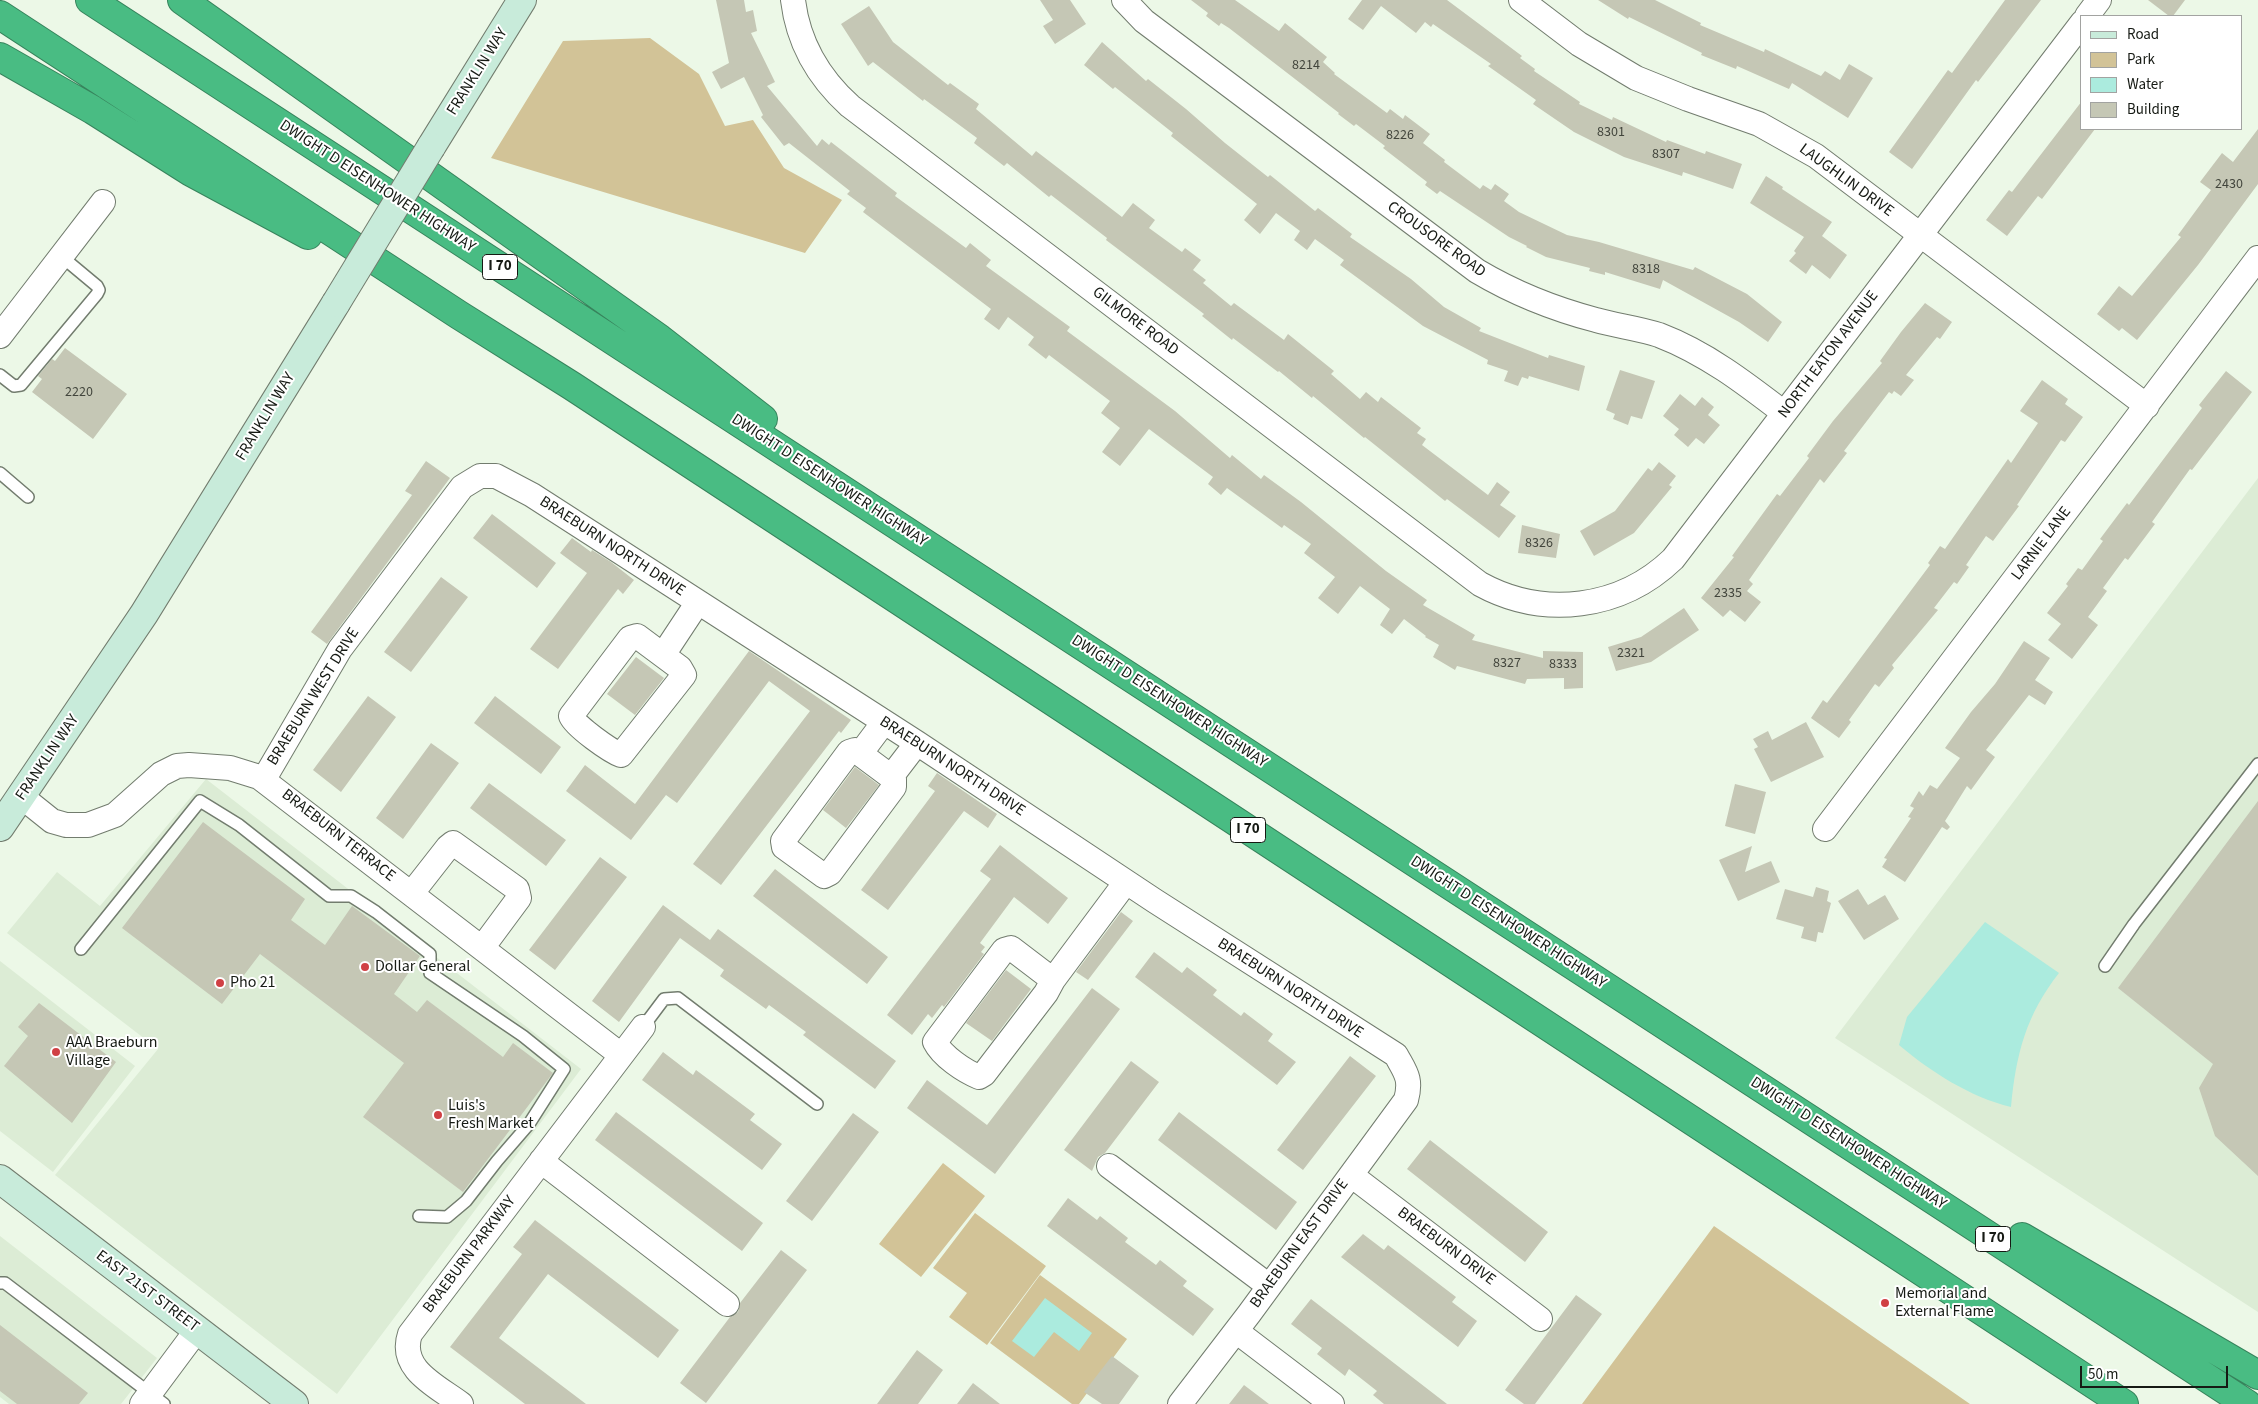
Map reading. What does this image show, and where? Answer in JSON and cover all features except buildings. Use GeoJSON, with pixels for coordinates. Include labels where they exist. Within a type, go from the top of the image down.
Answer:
{"type":"FeatureCollection","features":[{"type":"Feature","properties":{"kind":"highway","name":"DWIGHT D EISENHOWER HIGHWAY"},"geometry":{"type":"LineString","coordinates":[[90,0],[2248,1404]]}},
{"type":"Feature","properties":{"kind":"highway"},"geometry":{"type":"LineString","coordinates":[[182,0],[660,338],[910,534]]}},
{"type":"Feature","properties":{"kind":"highway","name":"I 70"},"geometry":{"type":"LineString","coordinates":[[0,15],[459,315],[572,386],[2124,1404]]}},
{"type":"Feature","properties":{"kind":"highway"},"geometry":{"type":"LineString","coordinates":[[0,57],[93,110],[191,172],[459,315]]}},
{"type":"Feature","properties":{"kind":"highway"},"geometry":{"type":"LineString","coordinates":[[1740,1074],[2258,1375]]}},
{"type":"Feature","properties":{"kind":"highway"},"geometry":{"type":"LineString","coordinates":[[2036,1348],[2112,1404]]}},
{"type":"Feature","properties":{"kind":"main road","name":"FRANKLIN WAY"},"geometry":{"type":"LineString","coordinates":[[0,827],[144,614],[522,0]]}},
{"type":"Feature","properties":{"kind":"main road","name":"EAST 21ST STREET"},"geometry":{"type":"LineString","coordinates":[[0,1179],[294,1404]]}},
{"type":"Feature","properties":{"kind":"street","name":"GILMORE ROAD"},"geometry":{"type":"LineString","coordinates":[[793,0],[799,31],[812,61],[833,89],[850,106],[1480,584],[1496,592],[1525,601]]}},
{"type":"Feature","properties":{"kind":"street","name":"CROUSORE ROAD"},"geometry":{"type":"LineString","coordinates":[[1124,0],[1144,21],[1476,271],[1534,301],[1596,320],[1641,329],[1683,346],[1731,372],[1784,414]]}},
{"type":"Feature","properties":{"kind":"street","name":"LAUGHLIN DRIVE"},"geometry":{"type":"LineString","coordinates":[[1521,0],[1579,44],[1636,78],[1759,124],[1816,156],[2147,406]]}},
{"type":"Feature","properties":{"kind":"street"},"geometry":{"type":"LineString","coordinates":[[2088,15],[2099,0]]}},
{"type":"Feature","properties":{"kind":"street","name":"NORTH EATON AVENUE"},"geometry":{"type":"LineString","coordinates":[[1525,601],[1553,606],[1591,602],[1627,591],[1652,577],[1680,551],[2080,26]]}},
{"type":"Feature","properties":{"kind":"street"},"geometry":{"type":"LineString","coordinates":[[0,336],[103,202]]}},
{"type":"Feature","properties":{"kind":"street","name":"LARNIE LANE"},"geometry":{"type":"LineString","coordinates":[[1825,829],[2258,258]]}},
{"type":"Feature","properties":{"kind":"street","name":"BRAEBURN WEST DRIVE"},"geometry":{"type":"LineString","coordinates":[[22,797],[52,821],[66,825],[88,825],[115,815],[161,774],[177,766],[230,768],[264,779],[340,649],[462,487],[480,476]]}},
{"type":"Feature","properties":{"kind":"street","name":"BRAEBURN NORTH DRIVE"},"geometry":{"type":"LineString","coordinates":[[480,476],[496,476],[532,495],[917,743],[1126,882],[1396,1055],[1405,1069],[1408,1079]]}},
{"type":"Feature","properties":{"kind":"street"},"geometry":{"type":"LineString","coordinates":[[663,655],[698,602]]}},
{"type":"Feature","properties":{"kind":"street"},"geometry":{"type":"LineString","coordinates":[[637,636],[663,655],[680,668],[684,675],[624,754],[617,754],[573,721],[571,716],[630,638],[637,636]]}},
{"type":"Feature","properties":{"kind":"street"},"geometry":{"type":"LineString","coordinates":[[860,754],[884,722]]}},
{"type":"Feature","properties":{"kind":"street"},"geometry":{"type":"LineString","coordinates":[[891,777],[917,743]]}},
{"type":"Feature","properties":{"kind":"street"},"geometry":{"type":"LineString","coordinates":[[856,750],[860,754],[894,779],[894,787],[827,875],[820,874],[784,847],[784,838],[849,752],[856,750]]}},
{"type":"Feature","properties":{"kind":"street","name":"BRAEBURN TERRACE"},"geometry":{"type":"LineString","coordinates":[[264,779],[621,1055]]}},
{"type":"Feature","properties":{"kind":"street","name":"BRAEBURN TERRACE"},"geometry":{"type":"LineString","coordinates":[[412,894],[452,843],[517,889],[519,898],[482,948]]}},
{"type":"Feature","properties":{"kind":"street"},"geometry":{"type":"LineString","coordinates":[[1053,980],[1012,948],[1004,950],[937,1038],[935,1042],[938,1048],[974,1075],[982,1076],[1046,993],[1053,980],[1126,882]]}},
{"type":"Feature","properties":{"kind":"street","name":"BRAEBURN PARKWAY"},"geometry":{"type":"LineString","coordinates":[[461,1404],[416,1371],[407,1352],[408,1341],[412,1331],[643,1027]]}},
{"type":"Feature","properties":{"kind":"street","name":"BRAEBURN EAST DRIVE"},"geometry":{"type":"LineString","coordinates":[[1180,1404],[1406,1100],[1409,1087],[1408,1079]]}},
{"type":"Feature","properties":{"kind":"street"},"geometry":{"type":"LineString","coordinates":[[541,1161],[727,1304]]}},
{"type":"Feature","properties":{"kind":"street"},"geometry":{"type":"LineString","coordinates":[[1109,1166],[1269,1286]]}},
{"type":"Feature","properties":{"kind":"street","name":"BRAEBURN DRIVE"},"geometry":{"type":"LineString","coordinates":[[1351,1175],[1540,1319]]}},
{"type":"Feature","properties":{"kind":"street"},"geometry":{"type":"LineString","coordinates":[[152,1400],[197,1330]]}},
{"type":"Feature","properties":{"kind":"street"},"geometry":{"type":"LineString","coordinates":[[1236,1331],[1332,1404]]}},
{"type":"Feature","properties":{"kind":"lane"},"geometry":{"type":"LineString","coordinates":[[0,375],[14,386],[21,385],[97,294],[99,290],[97,286],[61,256]]}},
{"type":"Feature","properties":{"kind":"lane"},"geometry":{"type":"LineString","coordinates":[[0,473],[28,496]]}},
{"type":"Feature","properties":{"kind":"lane"},"geometry":{"type":"LineString","coordinates":[[2104,966],[2134,924],[2258,764]]}},
{"type":"Feature","properties":{"kind":"lane"},"geometry":{"type":"LineString","coordinates":[[81,949],[200,801],[239,825],[329,896],[350,896],[376,912],[430,954],[430,972],[523,1036],[564,1068],[528,1124],[496,1161],[466,1201],[447,1217],[419,1216]]}},
{"type":"Feature","properties":{"kind":"lane"},"geometry":{"type":"LineString","coordinates":[[643,1027],[664,999],[678,998],[816,1104]]}},
{"type":"Feature","properties":{"kind":"lane"},"geometry":{"type":"LineString","coordinates":[[0,1283],[5,1283],[152,1400]]}},
{"type":"Feature","properties":{"kind":"shaded area"},"geometry":{"type":"Polygon","coordinates":[[[2258,478],[2258,1312],[1835,1038],[2258,478]]]}},
{"type":"Feature","properties":{"kind":"shaded area"},"geometry":{"type":"Polygon","coordinates":[[[206,779],[581,1069],[337,1394],[55,1175],[158,1049],[7,933],[57,872],[100,906],[206,779]]]}},
{"type":"Feature","properties":{"kind":"shaded area"},"geometry":{"type":"Polygon","coordinates":[[[0,961],[135,1066],[53,1172],[0,1131],[0,961]]]}},
{"type":"Feature","properties":{"kind":"shaded area"},"geometry":{"type":"Polygon","coordinates":[[[0,1236],[157,1358],[121,1404],[9,1404],[0,1397],[0,1236]]]}},
{"type":"Feature","properties":{"kind":"green space"},"geometry":{"type":"Polygon","coordinates":[[[650,38],[699,74],[725,126],[753,120],[784,168],[842,200],[805,253],[491,158],[563,41],[650,38]]]}},
{"type":"Feature","properties":{"kind":"green space"},"geometry":{"type":"Polygon","coordinates":[[[943,1163],[985,1196],[921,1277],[879,1244],[943,1163]]]}},
{"type":"Feature","properties":{"kind":"green space"},"geometry":{"type":"Polygon","coordinates":[[[975,1213],[1046,1266],[987,1345],[949,1317],[967,1293],[933,1268],[975,1213]]]}},
{"type":"Feature","properties":{"kind":"green space"},"geometry":{"type":"Polygon","coordinates":[[[1714,1226],[1970,1404],[1582,1404],[1714,1226]]]}},
{"type":"Feature","properties":{"kind":"green space"},"geometry":{"type":"Polygon","coordinates":[[[1040,1275],[1127,1339],[1079,1404],[1072,1404],[990,1343],[1040,1275]]]}},
{"type":"Feature","properties":{"kind":"water"},"geometry":{"type":"Polygon","coordinates":[[[1985,922],[2059,973],[2038,1004],[2024,1036],[2016,1070],[2011,1107],[1996,1103],[1966,1090],[1924,1065],[1899,1045],[1907,1017],[1985,922]]]}},
{"type":"Feature","properties":{"kind":"water"},"geometry":{"type":"Polygon","coordinates":[[[1045,1298],[1092,1333],[1079,1351],[1054,1332],[1034,1357],[1012,1341],[1045,1298]]]}},
{"type":"Feature","properties":{"kind":"place","name":"Dollar General"},"geometry":{"type":"Point","coordinates":[365,967]}},
{"type":"Feature","properties":{"kind":"place","name":"Pho 21"},"geometry":{"type":"Point","coordinates":[220,983]}},
{"type":"Feature","properties":{"kind":"place","name":"AAA Braeburn Village"},"geometry":{"type":"Point","coordinates":[56,1052]}},
{"type":"Feature","properties":{"kind":"place","name":"Luis's Fresh Market"},"geometry":{"type":"Point","coordinates":[438,1115]}},
{"type":"Feature","properties":{"kind":"place","name":"Memorial and External Flame"},"geometry":{"type":"Point","coordinates":[1885,1303]}}]}
